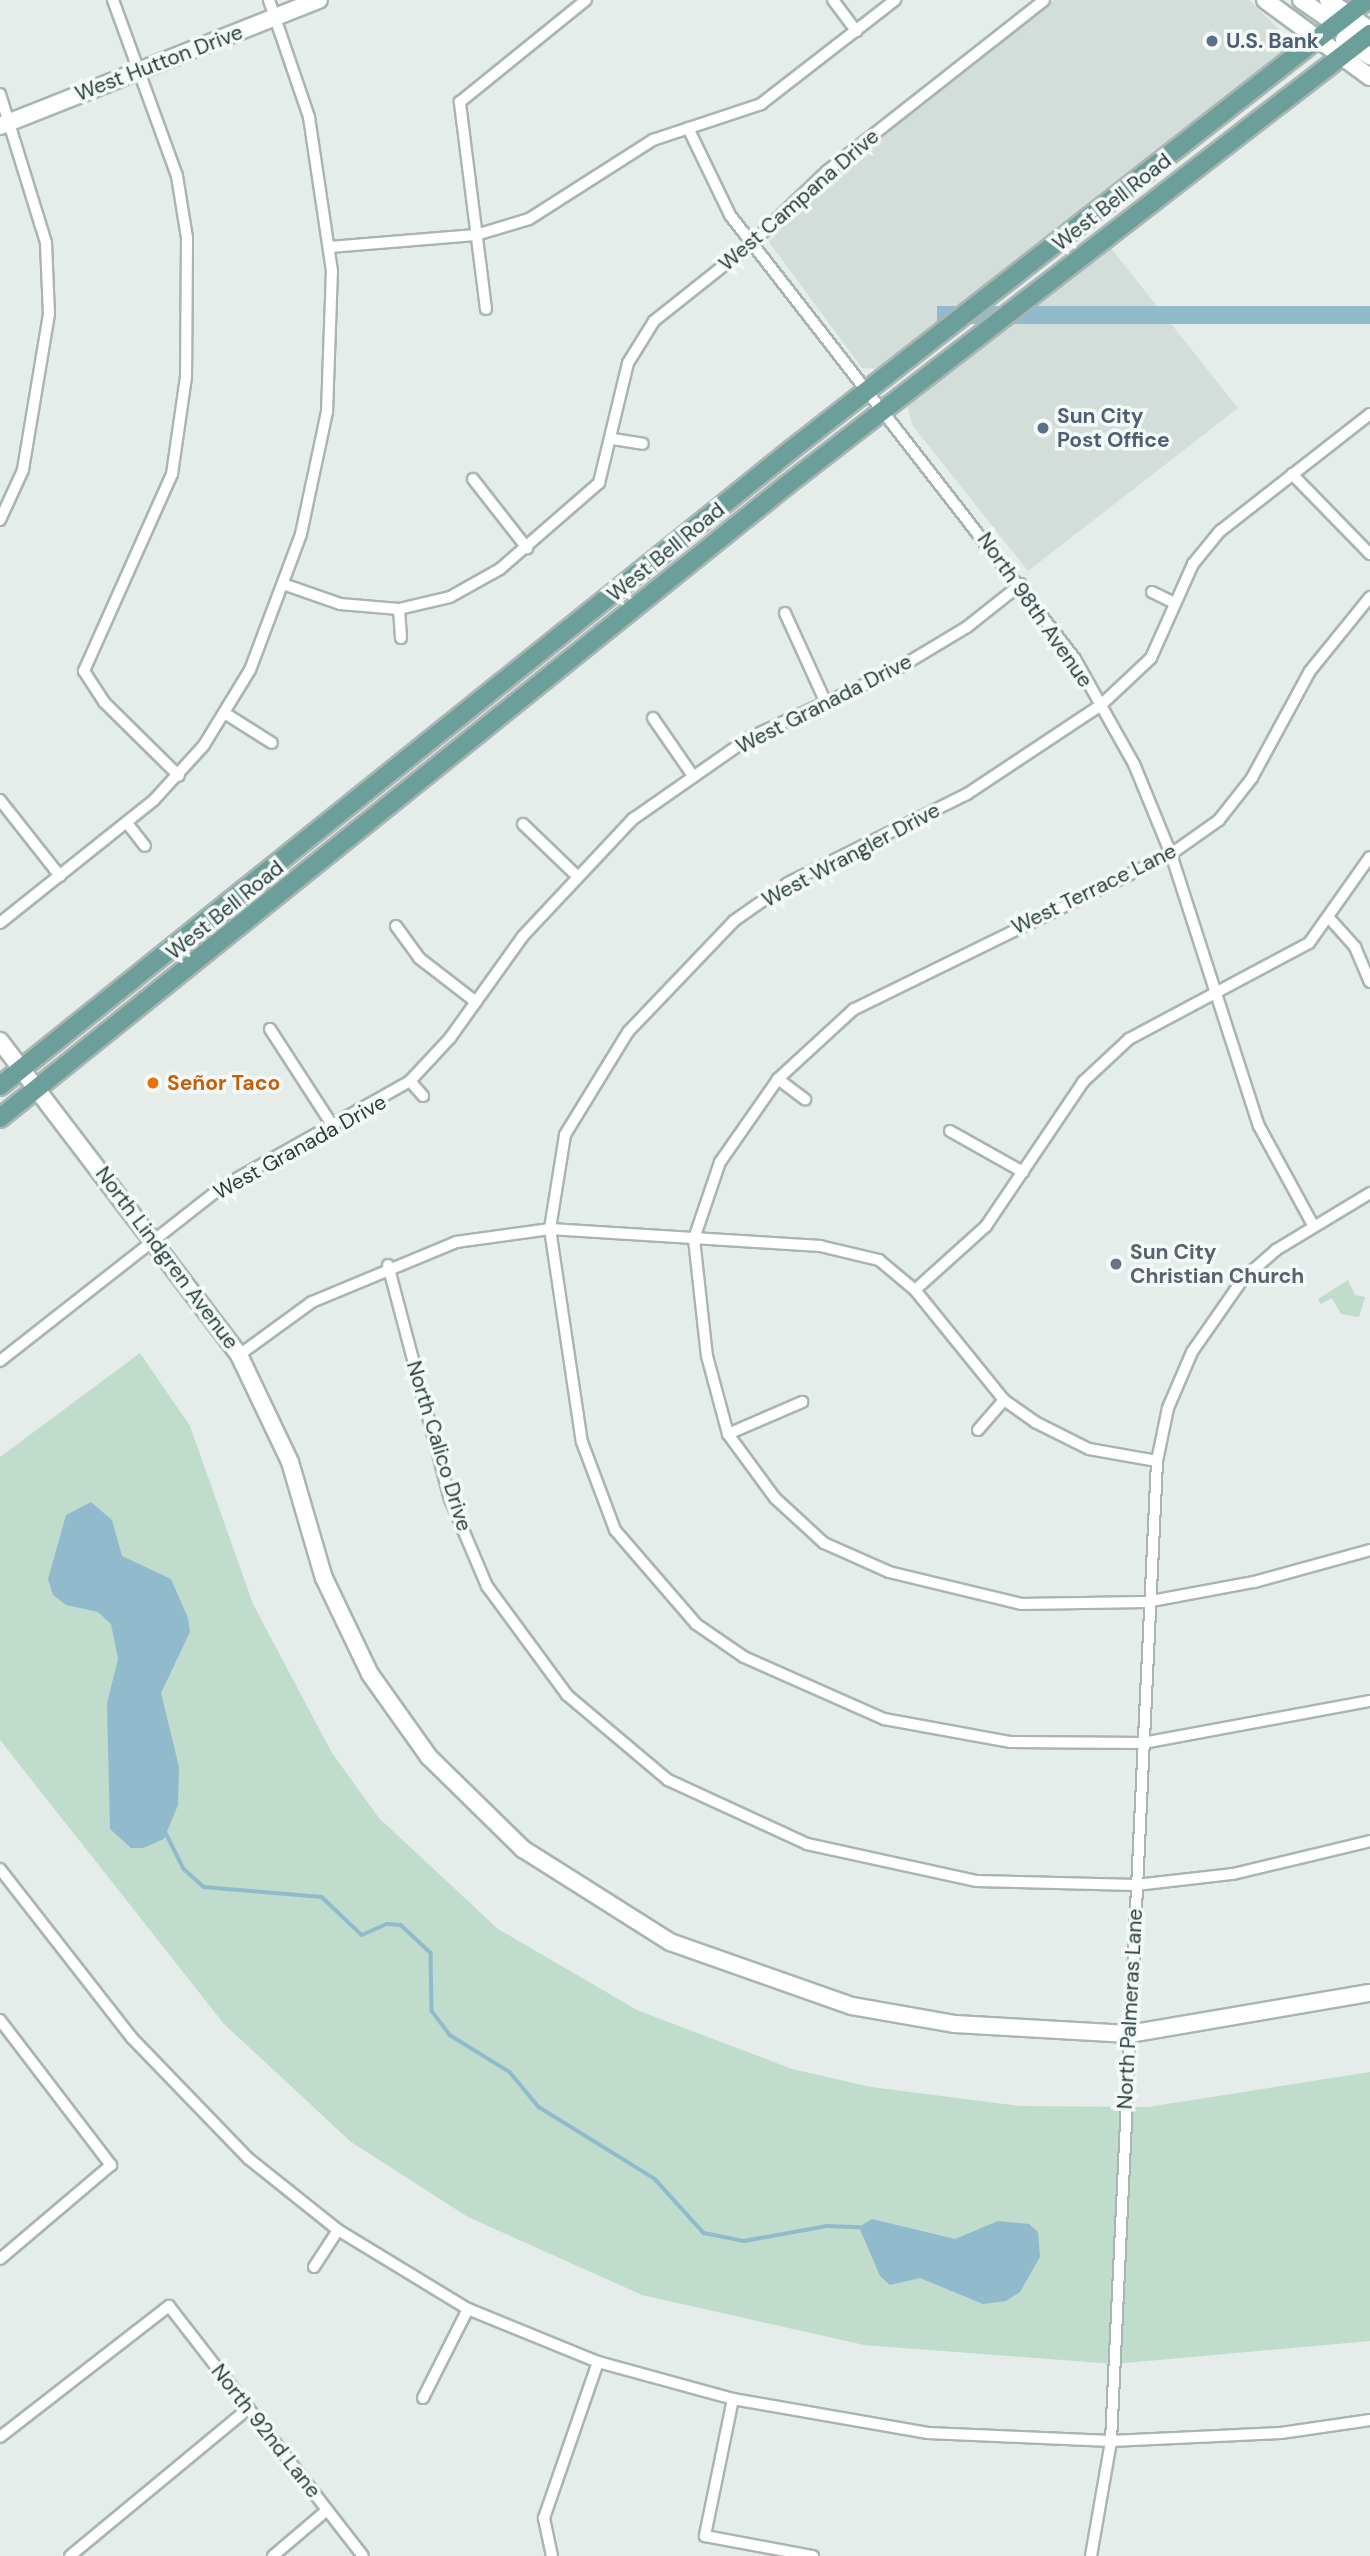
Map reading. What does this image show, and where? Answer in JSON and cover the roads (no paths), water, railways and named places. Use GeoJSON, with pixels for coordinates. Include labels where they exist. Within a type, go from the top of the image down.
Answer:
{"type":"FeatureCollection","features":[{"type":"Feature","properties":{"kind":"main road","name":"West Bell Road"},"geometry":{"type":"LineString","coordinates":[[0,1086],[868,390],[1367,0]]}},
{"type":"Feature","properties":{"kind":"main road","name":"West Bell Road"},"geometry":{"type":"LineString","coordinates":[[0,1118],[884,409],[1370,32]]}},
{"type":"Feature","properties":{"kind":"street"},"geometry":{"type":"LineString","coordinates":[[113,0],[143,68],[177,176],[187,238],[186,377],[172,474],[84,671],[104,702],[179,776]]}},
{"type":"Feature","properties":{"kind":"street"},"geometry":{"type":"LineString","coordinates":[[0,923],[127,823],[179,776],[226,714],[283,584],[324,431],[332,350],[330,247],[309,117],[269,0]]}},
{"type":"Feature","properties":{"kind":"street","name":"West Hutton Drive"},"geometry":{"type":"LineString","coordinates":[[5,124],[319,0]]}},
{"type":"Feature","properties":{"kind":"street"},"geometry":{"type":"LineString","coordinates":[[486,309],[460,102],[586,0]]}},
{"type":"Feature","properties":{"kind":"street"},"geometry":{"type":"LineString","coordinates":[[833,0],[856,31]]}},
{"type":"Feature","properties":{"kind":"street"},"geometry":{"type":"LineString","coordinates":[[330,247],[477,235],[540,214],[643,145],[761,104],[895,0]]}},
{"type":"Feature","properties":{"kind":"street","name":"West Campana Drive"},"geometry":{"type":"LineString","coordinates":[[283,584],[340,604],[399,609],[464,592],[527,548],[593,492],[613,439],[638,341],[752,243],[809,186],[1044,0]]}},
{"type":"Feature","properties":{"kind":"street"},"geometry":{"type":"LineString","coordinates":[[1265,0],[1317,38],[1348,51],[1370,56]]}},
{"type":"Feature","properties":{"kind":"street"},"geometry":{"type":"LineString","coordinates":[[1301,0],[1370,32]]}},
{"type":"Feature","properties":{"kind":"street"},"geometry":{"type":"LineString","coordinates":[[1328,0],[1342,20]]}},
{"type":"Feature","properties":{"kind":"street"},"geometry":{"type":"LineString","coordinates":[[1348,51],[1370,77]]}},
{"type":"Feature","properties":{"kind":"street"},"geometry":{"type":"LineString","coordinates":[[0,94],[5,124],[46,243],[49,314],[23,470],[0,520]]}},
{"type":"Feature","properties":{"kind":"street","name":"North 98th Avenue"},"geometry":{"type":"LineString","coordinates":[[688,128],[700,162],[752,243],[1021,584],[1101,705],[1171,854],[1213,994],[1259,1126],[1313,1225]]}},
{"type":"Feature","properties":{"kind":"street","name":"West Wrangler Drive"},"geometry":{"type":"LineString","coordinates":[[1370,415],[1220,531],[1193,564],[1151,658],[1101,705],[967,794],[788,883],[734,920],[628,1032],[565,1135],[550,1229],[568,1370],[594,1477],[615,1530],[696,1624],[744,1657],[884,1719],[1011,1742],[1143,1743],[1370,1701]]}},
{"type":"Feature","properties":{"kind":"street"},"geometry":{"type":"LineString","coordinates":[[613,439],[643,444]]}},
{"type":"Feature","properties":{"kind":"street"},"geometry":{"type":"LineString","coordinates":[[1292,474],[1370,554]]}},
{"type":"Feature","properties":{"kind":"street"},"geometry":{"type":"LineString","coordinates":[[473,479],[527,548]]}},
{"type":"Feature","properties":{"kind":"street","name":"West Granada Drive"},"geometry":{"type":"LineString","coordinates":[[0,1361],[222,1187],[334,1128],[410,1081],[576,875],[633,819],[749,738],[826,703],[967,627],[1021,584]]}},
{"type":"Feature","properties":{"kind":"street"},"geometry":{"type":"LineString","coordinates":[[1152,592],[1175,603]]}},
{"type":"Feature","properties":{"kind":"street","name":"West Terrace Lane"},"geometry":{"type":"LineString","coordinates":[[694,1239],[720,1162],[778,1079],[854,1009],[1171,854],[1219,820],[1252,778],[1310,671],[1370,597]]}},
{"type":"Feature","properties":{"kind":"street"},"geometry":{"type":"LineString","coordinates":[[399,609],[401,638]]}},
{"type":"Feature","properties":{"kind":"street"},"geometry":{"type":"LineString","coordinates":[[785,613],[826,703]]}},
{"type":"Feature","properties":{"kind":"street"},"geometry":{"type":"LineString","coordinates":[[226,714],[272,743]]}},
{"type":"Feature","properties":{"kind":"street"},"geometry":{"type":"LineString","coordinates":[[653,718],[693,776]]}},
{"type":"Feature","properties":{"kind":"street"},"geometry":{"type":"LineString","coordinates":[[0,800],[60,876]]}},
{"type":"Feature","properties":{"kind":"street"},"geometry":{"type":"LineString","coordinates":[[127,823],[145,846]]}},
{"type":"Feature","properties":{"kind":"street"},"geometry":{"type":"LineString","coordinates":[[523,824],[576,875]]}},
{"type":"Feature","properties":{"kind":"street"},"geometry":{"type":"LineString","coordinates":[[915,1290],[986,1226],[1083,1082],[1129,1040],[1287,957],[1330,919],[1370,857]]}},
{"type":"Feature","properties":{"kind":"street"},"geometry":{"type":"LineString","coordinates":[[1330,919],[1356,947],[1370,982]]}},
{"type":"Feature","properties":{"kind":"street"},"geometry":{"type":"LineString","coordinates":[[396,926],[419,958],[476,1002]]}},
{"type":"Feature","properties":{"kind":"street"},"geometry":{"type":"LineString","coordinates":[[270,1029],[334,1128]]}},
{"type":"Feature","properties":{"kind":"street","name":"North Lindgren Avenue"},"geometry":{"type":"LineString","coordinates":[[0,1041],[156,1238],[239,1355],[290,1462],[324,1578],[370,1674],[429,1757],[523,1849],[670,1942],[852,2006],[1009,2031],[1129,2034],[1370,1993]]}},
{"type":"Feature","properties":{"kind":"street"},"geometry":{"type":"LineString","coordinates":[[778,1079],[804,1098]]}},
{"type":"Feature","properties":{"kind":"street"},"geometry":{"type":"LineString","coordinates":[[410,1081],[423,1096]]}},
{"type":"Feature","properties":{"kind":"street"},"geometry":{"type":"LineString","coordinates":[[950,1131],[1023,1172]]}},
{"type":"Feature","properties":{"kind":"street","name":"North Palmeras Lane"},"geometry":{"type":"LineString","coordinates":[[1091,2556],[1111,2441],[1143,1743],[1146,1602],[1157,1461],[1168,1408],[1207,1326],[1243,1279],[1313,1225],[1370,1193]]}},
{"type":"Feature","properties":{"kind":"street"},"geometry":{"type":"LineString","coordinates":[[239,1355],[312,1302],[388,1265],[456,1242],[550,1229],[820,1246],[879,1260],[915,1290],[1004,1400],[1089,1448],[1157,1461]]}},
{"type":"Feature","properties":{"kind":"street"},"geometry":{"type":"LineString","coordinates":[[694,1239],[707,1356],[728,1434],[775,1498],[824,1543],[889,1572],[1021,1604],[1146,1602],[1254,1582],[1370,1550]]}},
{"type":"Feature","properties":{"kind":"street","name":"North Calico Drive"},"geometry":{"type":"LineString","coordinates":[[388,1265],[450,1499],[487,1586],[533,1656],[612,1739],[668,1780],[740,1815],[862,1860],[977,1881],[1136,1885],[1233,1874],[1370,1841]]}},
{"type":"Feature","properties":{"kind":"street"},"geometry":{"type":"LineString","coordinates":[[978,1430],[1004,1400]]}},
{"type":"Feature","properties":{"kind":"street"},"geometry":{"type":"LineString","coordinates":[[728,1434],[802,1402]]}},
{"type":"Feature","properties":{"kind":"street"},"geometry":{"type":"LineString","coordinates":[[0,1869],[132,2038],[188,2099],[249,2159],[338,2230],[468,2309],[598,2362],[733,2399],[928,2432],[1111,2441],[1281,2433],[1370,2420]]}},
{"type":"Feature","properties":{"kind":"street"},"geometry":{"type":"LineString","coordinates":[[0,2020],[111,2165],[0,2259]]}},
{"type":"Feature","properties":{"kind":"street"},"geometry":{"type":"LineString","coordinates":[[314,2267],[338,2230]]}},
{"type":"Feature","properties":{"kind":"street","name":"North 92nd Lane"},"geometry":{"type":"LineString","coordinates":[[0,2437],[169,2306],[363,2556]]}},
{"type":"Feature","properties":{"kind":"street"},"geometry":{"type":"LineString","coordinates":[[423,2398],[468,2309]]}},
{"type":"Feature","properties":{"kind":"street"},"geometry":{"type":"LineString","coordinates":[[552,2556],[544,2518],[598,2362]]}},
{"type":"Feature","properties":{"kind":"street"},"geometry":{"type":"LineString","coordinates":[[733,2399],[705,2536],[813,2556]]}},
{"type":"Feature","properties":{"kind":"street"},"geometry":{"type":"LineString","coordinates":[[70,2556],[249,2408]]}},
{"type":"Feature","properties":{"kind":"street"},"geometry":{"type":"LineString","coordinates":[[273,2556],[327,2510]]}},
{"type":"Feature","properties":{"kind":"water"},"geometry":{"type":"Polygon","coordinates":[[[937,306],[1370,306],[1370,324],[937,324],[937,306]]]}},
{"type":"Feature","properties":{"kind":"water"},"geometry":{"type":"Polygon","coordinates":[[[91,1502],[112,1520],[122,1556],[171,1579],[188,1618],[190,1632],[161,1693],[179,1767],[178,1805],[164,1839],[143,1848],[131,1848],[110,1829],[107,1703],[118,1659],[111,1624],[98,1612],[66,1605],[53,1595],[48,1579],[66,1515],[91,1502]]]}},
{"type":"Feature","properties":{"kind":"water"},"geometry":{"type":"Polygon","coordinates":[[[872,2219],[955,2239],[998,2221],[1029,2224],[1038,2232],[1040,2257],[1020,2292],[1006,2301],[983,2304],[920,2278],[890,2285],[880,2276],[859,2227],[872,2219]]]}},
{"type":"Feature","properties":{"kind":"waterway"},"geometry":{"type":"LineString","coordinates":[[166,1833],[184,1869],[204,1887],[322,1897],[362,1935],[387,1924],[401,1925],[431,1953],[432,2011],[450,2035],[510,2072],[539,2107],[655,2179],[704,2233],[744,2241],[827,2226],[859,2227]]}},
{"type":"Feature","properties":{"kind":"place","name":"U.S. Bank"},"geometry":{"type":"Point","coordinates":[1212,41]}},
{"type":"Feature","properties":{"kind":"place","name":"Sun City Post Office"},"geometry":{"type":"Point","coordinates":[1043,428]}},
{"type":"Feature","properties":{"kind":"place","name":"Señor Taco"},"geometry":{"type":"Point","coordinates":[153,1083]}},
{"type":"Feature","properties":{"kind":"place","name":"Sun City Christian Church"},"geometry":{"type":"Point","coordinates":[1116,1264]}}]}
